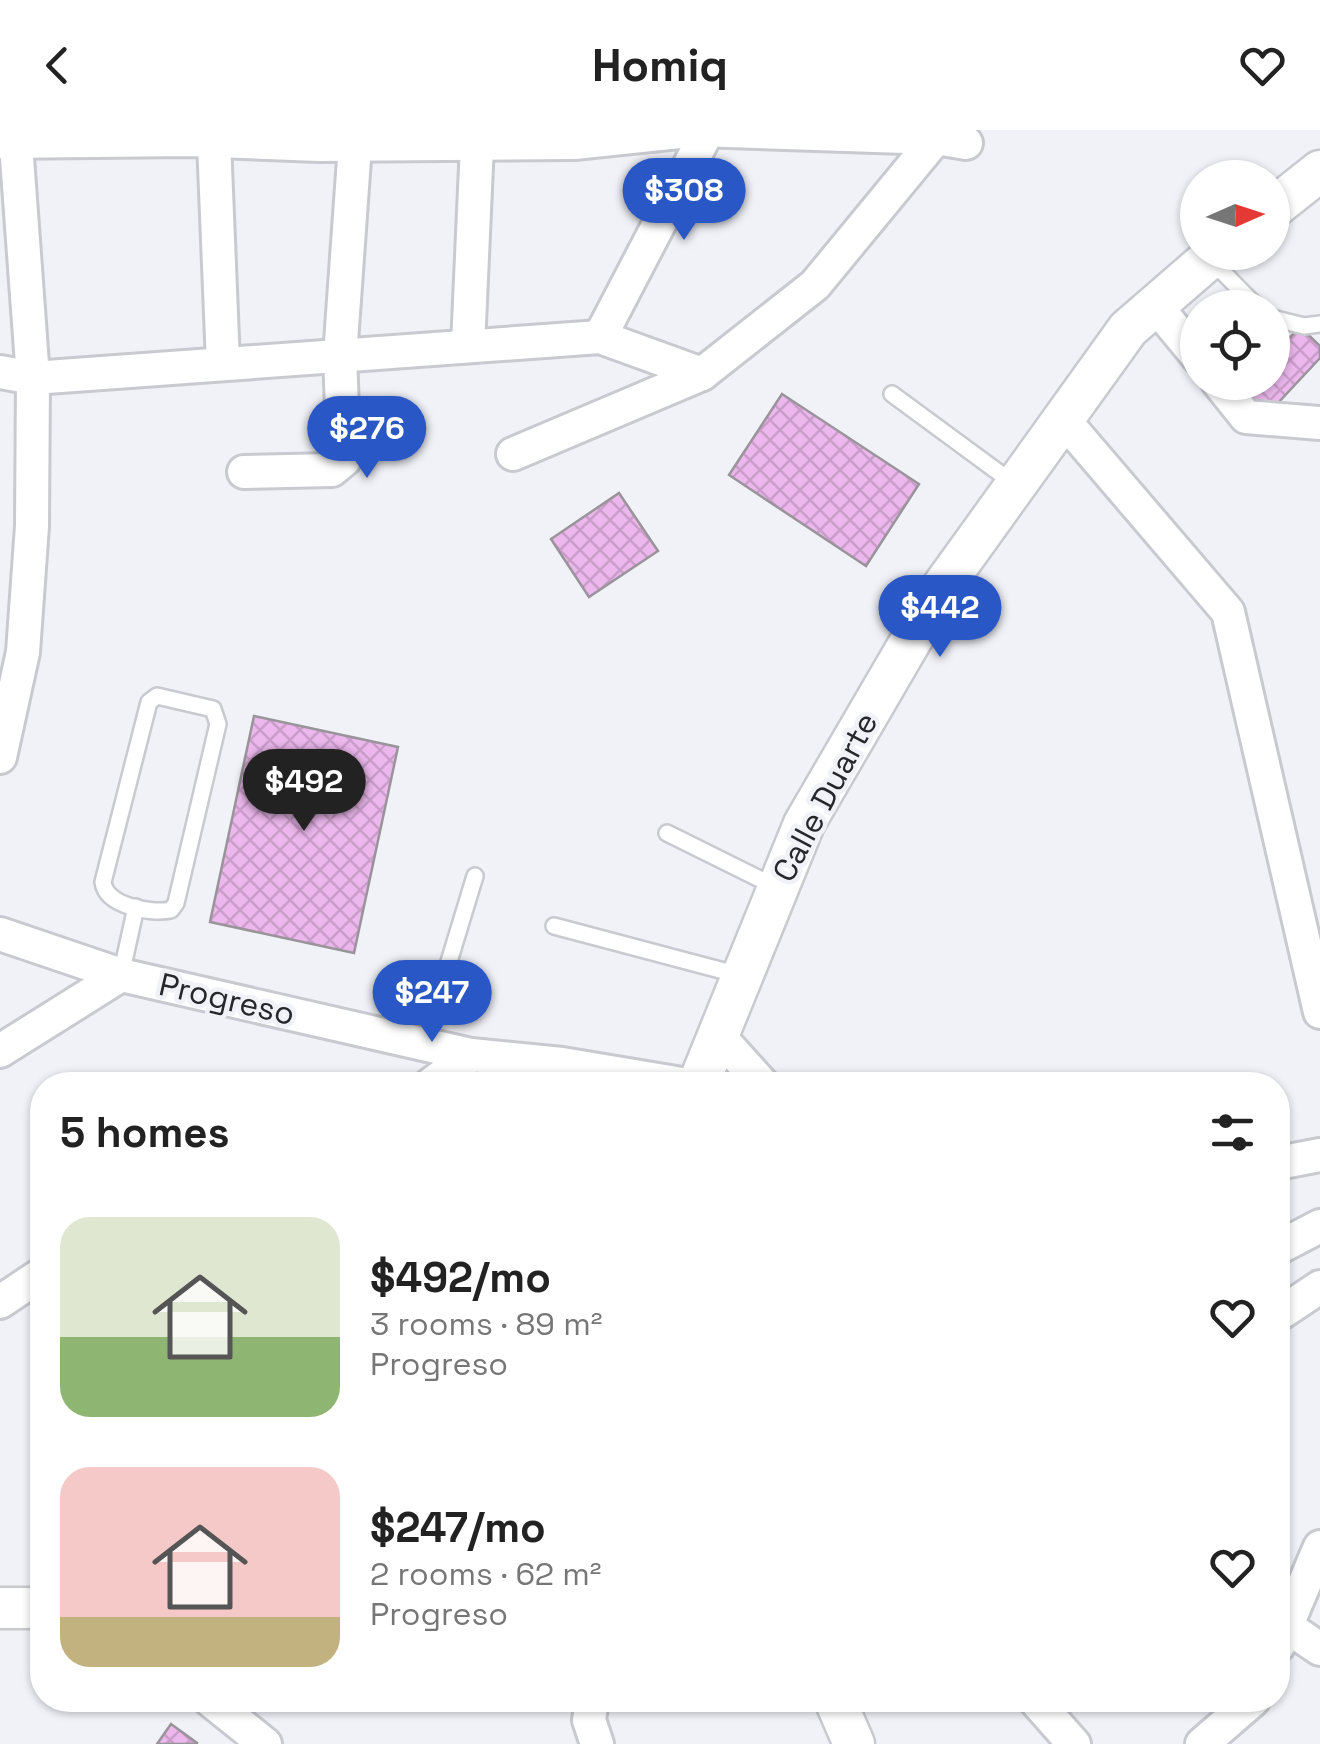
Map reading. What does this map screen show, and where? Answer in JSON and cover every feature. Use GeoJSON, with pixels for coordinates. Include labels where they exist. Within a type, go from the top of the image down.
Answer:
{"type":"FeatureCollection","features":[{"type":"Feature","properties":{"kind":"street"},"geometry":{"type":"LineString","coordinates":[[600,337],[708,130]]}},
{"type":"Feature","properties":{"kind":"street"},"geometry":{"type":"LineString","coordinates":[[0,756],[23,652],[32,526],[33,378],[11,138],[320,138],[355,145],[444,137],[477,144],[708,130],[951,141],[815,284],[702,374],[513,454]]}},
{"type":"Feature","properties":{"kind":"street"},"geometry":{"type":"LineString","coordinates":[[197,137],[223,364]]}},
{"type":"Feature","properties":{"kind":"street"},"geometry":{"type":"LineString","coordinates":[[468,346],[477,144]]}},
{"type":"Feature","properties":{"kind":"street"},"geometry":{"type":"LineString","coordinates":[[244,472],[332,470],[344,460],[340,356],[355,145]]}},
{"type":"Feature","properties":{"kind":"street"},"geometry":{"type":"LineString","coordinates":[[1290,194],[1320,171]]}},
{"type":"Feature","properties":{"kind":"street","name":"Calle Duarte"},"geometry":{"type":"LineString","coordinates":[[703,1072],[804,824],[941,589],[1128,329],[1196,270]]}},
{"type":"Feature","properties":{"kind":"street"},"geometry":{"type":"LineString","coordinates":[[1155,305],[1180,335]]}},
{"type":"Feature","properties":{"kind":"street"},"geometry":{"type":"LineString","coordinates":[[0,372],[33,378],[600,337],[702,374]]}},
{"type":"Feature","properties":{"kind":"street"},"geometry":{"type":"LineString","coordinates":[[1232,400],[1246,417],[1320,422]]}},
{"type":"Feature","properties":{"kind":"street"},"geometry":{"type":"LineString","coordinates":[[1063,419],[1228,612],[1320,1012]]}},
{"type":"Feature","properties":{"kind":"street","name":"Progreso"},"geometry":{"type":"LineString","coordinates":[[0,934],[121,974],[471,1055],[610,1072]]}},
{"type":"Feature","properties":{"kind":"street","name":"Progreso"},"geometry":{"type":"LineString","coordinates":[[0,1051],[121,974]]}},
{"type":"Feature","properties":{"kind":"street"},"geometry":{"type":"LineString","coordinates":[[717,1034],[751,1072]]}},
{"type":"Feature","properties":{"kind":"street"},"geometry":{"type":"LineString","coordinates":[[448,1072],[471,1055]]}},
{"type":"Feature","properties":{"kind":"street"},"geometry":{"type":"LineString","coordinates":[[1290,1161],[1320,1155]]}},
{"type":"Feature","properties":{"kind":"street"},"geometry":{"type":"LineString","coordinates":[[1290,1242],[1320,1226]]}},
{"type":"Feature","properties":{"kind":"street"},"geometry":{"type":"LineString","coordinates":[[0,1302],[30,1282]]}},
{"type":"Feature","properties":{"kind":"street"},"geometry":{"type":"LineString","coordinates":[[1290,1307],[1320,1287]]}},
{"type":"Feature","properties":{"kind":"street"},"geometry":{"type":"LineString","coordinates":[[1290,1617],[1320,1547]]}},
{"type":"Feature","properties":{"kind":"street"},"geometry":{"type":"LineString","coordinates":[[0,1608],[30,1608]]}},
{"type":"Feature","properties":{"kind":"street"},"geometry":{"type":"LineString","coordinates":[[1290,1639],[1320,1649]]}},
{"type":"Feature","properties":{"kind":"street"},"geometry":{"type":"LineString","coordinates":[[225,1712],[265,1744]]}},
{"type":"Feature","properties":{"kind":"street"},"geometry":{"type":"LineString","coordinates":[[591,1712],[598,1744]]}},
{"type":"Feature","properties":{"kind":"street"},"geometry":{"type":"LineString","coordinates":[[839,1712],[854,1744]]}},
{"type":"Feature","properties":{"kind":"street"},"geometry":{"type":"LineString","coordinates":[[1046,1712],[1074,1744]]}},
{"type":"Feature","properties":{"kind":"street"},"geometry":{"type":"LineString","coordinates":[[1202,1744],[1239,1712]]}},
{"type":"Feature","properties":{"kind":"lane"},"geometry":{"type":"LineString","coordinates":[[1225,270],[1242,290]]}},
{"type":"Feature","properties":{"kind":"lane"},"geometry":{"type":"LineString","coordinates":[[1290,322],[1320,324]]}},
{"type":"Feature","properties":{"kind":"lane"},"geometry":{"type":"LineString","coordinates":[[892,394],[1015,485]]}},
{"type":"Feature","properties":{"kind":"lane"},"geometry":{"type":"LineString","coordinates":[[166,696],[213,709],[218,724],[176,903],[171,910],[161,912],[136,907],[110,899],[103,882],[149,702],[166,696]]}},
{"type":"Feature","properties":{"kind":"lane"},"geometry":{"type":"LineString","coordinates":[[668,833],[777,888]]}},
{"type":"Feature","properties":{"kind":"lane"},"geometry":{"type":"LineString","coordinates":[[424,1044],[475,876]]}},
{"type":"Feature","properties":{"kind":"lane"},"geometry":{"type":"LineString","coordinates":[[121,974],[136,907]]}},
{"type":"Feature","properties":{"kind":"lane"},"geometry":{"type":"LineString","coordinates":[[554,926],[741,976]]}},
{"type":"Feature","properties":{"kind":"building"},"geometry":{"type":"Polygon","coordinates":[[[1300,327],[1320,346],[1320,358],[1290,390],[1290,337],[1300,327]]]}},
{"type":"Feature","properties":{"kind":"building"},"geometry":{"type":"Polygon","coordinates":[[[782,394],[919,484],[866,566],[729,475],[782,394]]]}},
{"type":"Feature","properties":{"kind":"building"},"geometry":{"type":"Polygon","coordinates":[[[1243,400],[1281,400],[1263,419],[1243,400]]]}},
{"type":"Feature","properties":{"kind":"building"},"geometry":{"type":"Polygon","coordinates":[[[619,493],[658,551],[589,597],[551,539],[619,493]]]}},
{"type":"Feature","properties":{"kind":"building"},"geometry":{"type":"Polygon","coordinates":[[[254,716],[398,747],[354,953],[210,922],[254,716]]]}},
{"type":"Feature","properties":{"kind":"building"},"geometry":{"type":"Polygon","coordinates":[[[171,1724],[197,1743],[197,1744],[157,1744],[171,1724]]]}}]}
